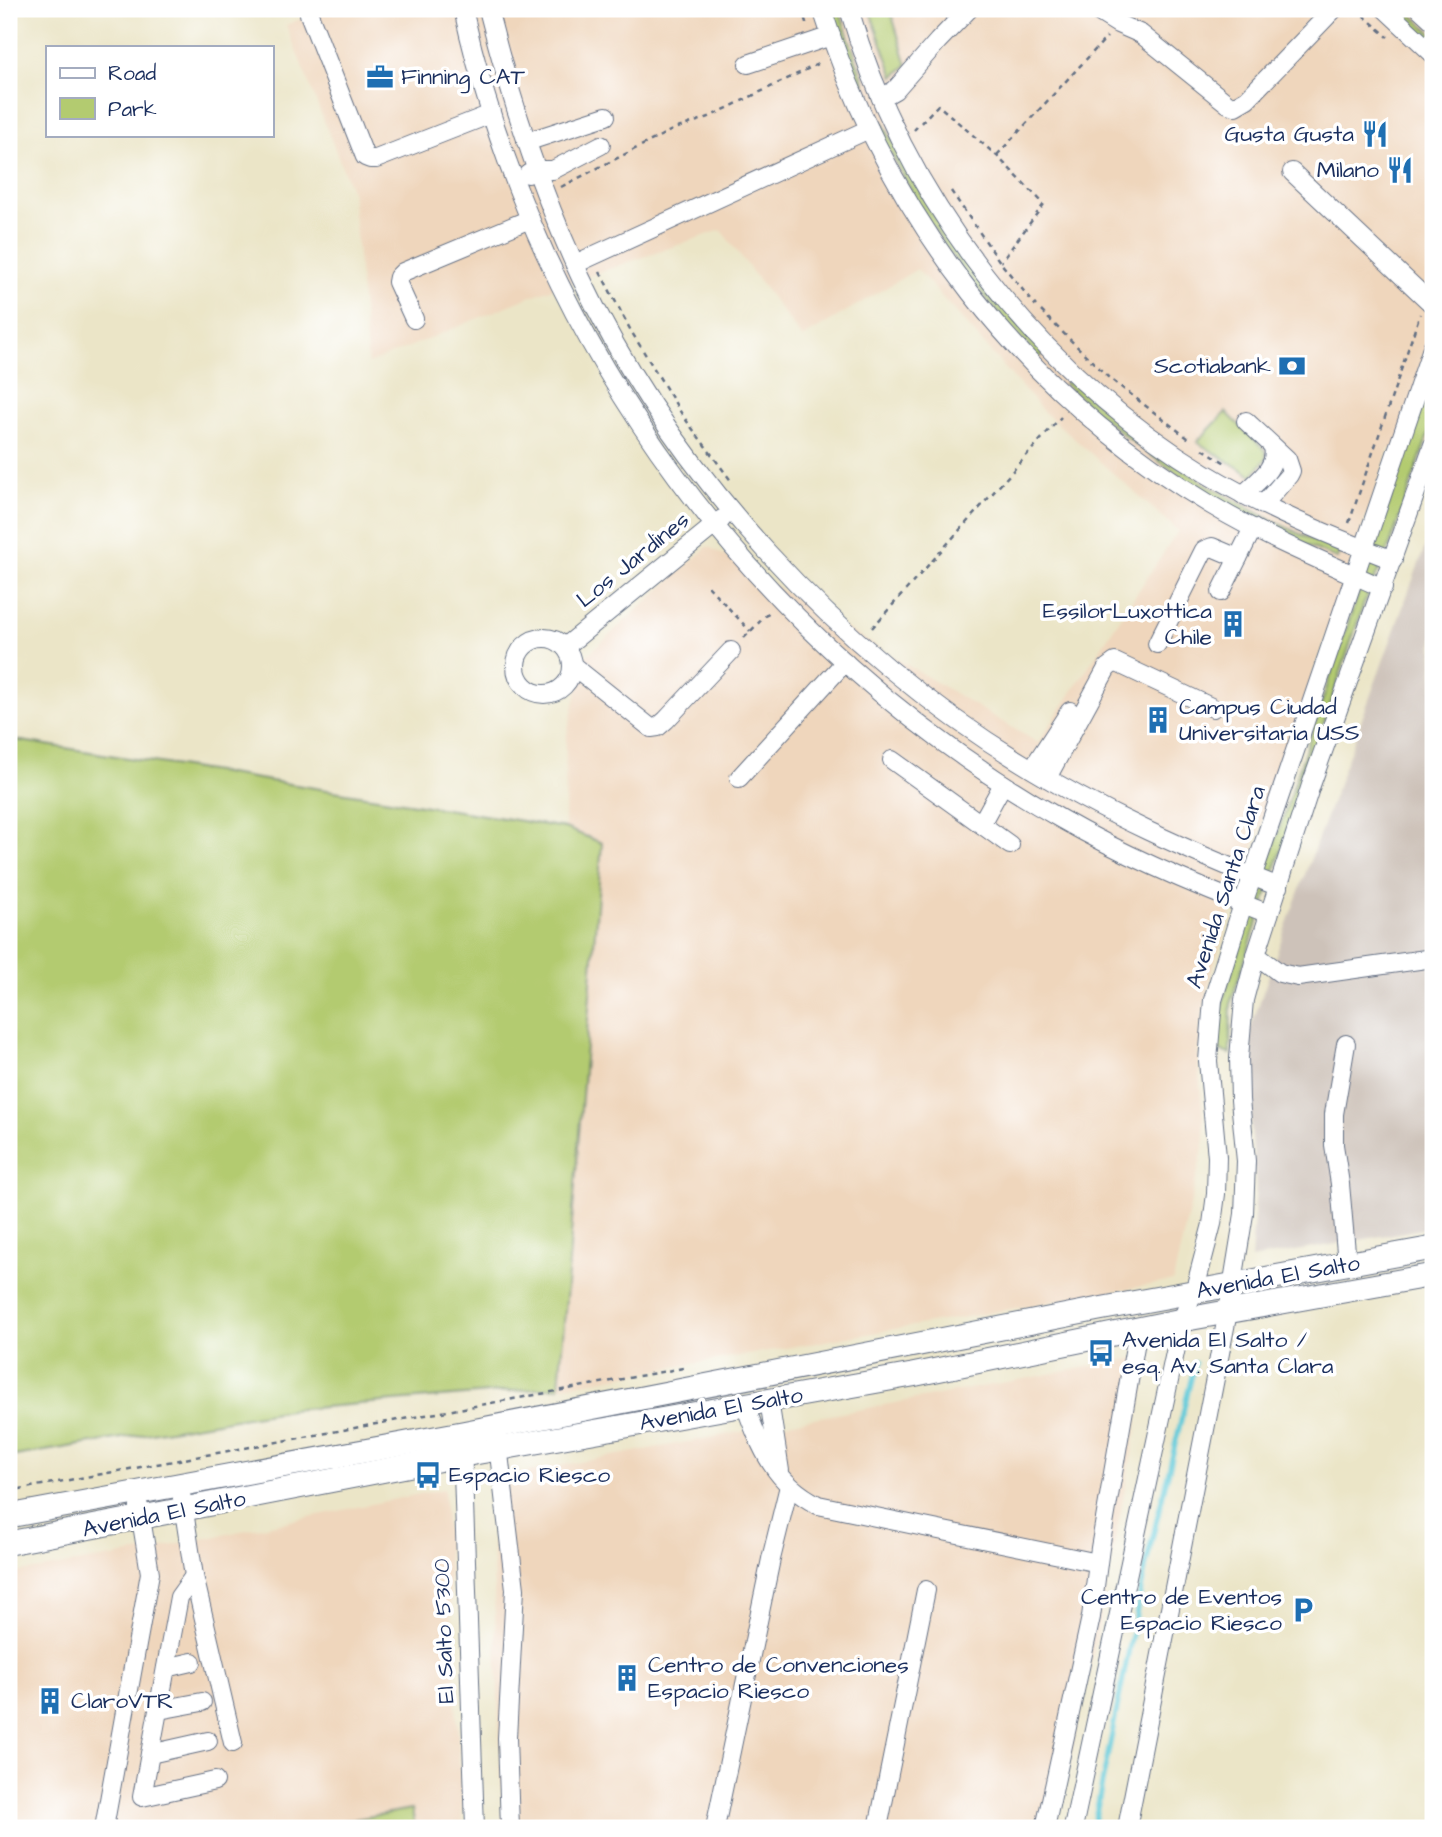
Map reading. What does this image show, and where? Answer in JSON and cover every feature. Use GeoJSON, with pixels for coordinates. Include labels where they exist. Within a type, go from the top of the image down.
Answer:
{"type":"FeatureCollection","features":[{"type":"Feature","properties":{"kind":"main road","name":"Avenida El Salto"},"geometry":{"type":"LineString","coordinates":[[9,1543],[184,1511],[462,1444],[495,1426],[1433,1248]]}},
{"type":"Feature","properties":{"kind":"main road","name":"Avenida El Salto"},"geometry":{"type":"LineString","coordinates":[[9,1516],[179,1485],[462,1444],[499,1450],[924,1373],[1182,1320],[1433,1275]]}},
{"type":"Feature","properties":{"kind":"street"},"geometry":{"type":"LineString","coordinates":[[463,9],[491,114],[515,180],[539,240],[575,316],[649,440],[713,526],[780,600],[845,662],[937,738],[998,781],[1062,820],[1116,848],[1269,914]]}},
{"type":"Feature","properties":{"kind":"street"},"geometry":{"type":"LineString","coordinates":[[488,9],[526,142],[545,170],[560,228],[583,260],[598,311],[640,383],[687,452],[733,510],[800,585],[856,639],[923,695],[1000,750],[1142,827],[1279,887]]}},
{"type":"Feature","properties":{"kind":"street"},"geometry":{"type":"LineString","coordinates":[[822,9],[853,95],[895,179],[940,252],[984,310],[1036,369],[1101,428],[1153,467],[1214,507],[1383,588]]}},
{"type":"Feature","properties":{"kind":"street"},"geometry":{"type":"LineString","coordinates":[[849,9],[881,98],[917,170],[947,219],[999,291],[1053,351],[1156,440],[1243,495],[1393,559]]}},
{"type":"Feature","properties":{"kind":"street"},"geometry":{"type":"LineString","coordinates":[[583,260],[867,125],[881,98],[895,90],[969,9]]}},
{"type":"Feature","properties":{"kind":"street"},"geometry":{"type":"LineString","coordinates":[[1094,9],[1141,34],[1228,104],[1235,106],[1247,99],[1334,9]]}},
{"type":"Feature","properties":{"kind":"street"},"geometry":{"type":"LineString","coordinates":[[1385,9],[1433,54]]}},
{"type":"Feature","properties":{"kind":"street"},"geometry":{"type":"LineString","coordinates":[[1420,9],[1433,21]]}},
{"type":"Feature","properties":{"kind":"street"},"geometry":{"type":"LineString","coordinates":[[309,14],[365,157],[376,159],[491,114]]}},
{"type":"Feature","properties":{"kind":"street"},"geometry":{"type":"LineString","coordinates":[[748,64],[831,36]]}},
{"type":"Feature","properties":{"kind":"street"},"geometry":{"type":"LineString","coordinates":[[853,95],[881,98]]}},
{"type":"Feature","properties":{"kind":"street"},"geometry":{"type":"LineString","coordinates":[[526,142],[606,116]]}},
{"type":"Feature","properties":{"kind":"street"},"geometry":{"type":"LineString","coordinates":[[515,180],[601,145]]}},
{"type":"Feature","properties":{"kind":"street"},"geometry":{"type":"LineString","coordinates":[[1292,172],[1430,302]]}},
{"type":"Feature","properties":{"kind":"street"},"geometry":{"type":"LineString","coordinates":[[414,319],[397,282],[403,272],[530,219]]}},
{"type":"Feature","properties":{"kind":"street"},"geometry":{"type":"LineString","coordinates":[[539,240],[545,227],[550,225],[560,228]]}},
{"type":"Feature","properties":{"kind":"street","name":"Avenida Santa Clara"},"geometry":{"type":"LineString","coordinates":[[1073,1828],[1182,1320],[1193,1292],[1212,1224],[1217,1174],[1208,1061],[1210,1018],[1219,977],[1357,576],[1433,345]]}},
{"type":"Feature","properties":{"kind":"street"},"geometry":{"type":"LineString","coordinates":[[1036,369],[1053,351]]}},
{"type":"Feature","properties":{"kind":"street"},"geometry":{"type":"LineString","coordinates":[[1056,388],[1072,370]]}},
{"type":"Feature","properties":{"kind":"street"},"geometry":{"type":"LineString","coordinates":[[1246,421],[1287,459],[1291,471],[1263,505]]}},
{"type":"Feature","properties":{"kind":"street"},"geometry":{"type":"LineString","coordinates":[[1127,1828],[1233,1286],[1244,1214],[1247,1177],[1240,1100],[1240,1035],[1244,1000],[1311,785],[1393,559],[1427,485],[1433,445]]}},
{"type":"Feature","properties":{"kind":"street"},"geometry":{"type":"LineString","coordinates":[[1243,495],[1271,466],[1275,457],[1273,447]]}},
{"type":"Feature","properties":{"kind":"street","name":"Los Jardines"},"geometry":{"type":"LineString","coordinates":[[565,648],[733,510]]}},
{"type":"Feature","properties":{"kind":"street"},"geometry":{"type":"LineString","coordinates":[[1221,592],[1253,528]]}},
{"type":"Feature","properties":{"kind":"street"},"geometry":{"type":"LineString","coordinates":[[1157,644],[1204,550],[1213,547],[1238,558]]}},
{"type":"Feature","properties":{"kind":"street"},"geometry":{"type":"LineString","coordinates":[[572,665],[566,684],[550,694],[531,692],[518,678],[516,661],[519,652],[532,640],[550,639],[565,648],[572,665],[651,728],[658,727],[666,720],[731,651]]}},
{"type":"Feature","properties":{"kind":"street"},"geometry":{"type":"LineString","coordinates":[[739,778],[845,662]]}},
{"type":"Feature","properties":{"kind":"street"},"geometry":{"type":"LineString","coordinates":[[1034,770],[1115,662],[1213,708]]}},
{"type":"Feature","properties":{"kind":"street"},"geometry":{"type":"LineString","coordinates":[[1034,770],[1070,711]]}},
{"type":"Feature","properties":{"kind":"street"},"geometry":{"type":"LineString","coordinates":[[998,781],[1000,750]]}},
{"type":"Feature","properties":{"kind":"street"},"geometry":{"type":"LineString","coordinates":[[892,760],[1010,845]]}},
{"type":"Feature","properties":{"kind":"street"},"geometry":{"type":"LineString","coordinates":[[974,819],[975,804],[1012,769],[1034,770]]}},
{"type":"Feature","properties":{"kind":"street"},"geometry":{"type":"LineString","coordinates":[[1256,955],[1280,973],[1298,977],[1433,958]]}},
{"type":"Feature","properties":{"kind":"street"},"geometry":{"type":"LineString","coordinates":[[1346,1044],[1334,1114],[1334,1145],[1349,1265]]}},
{"type":"Feature","properties":{"kind":"street"},"geometry":{"type":"LineString","coordinates":[[1045,1828],[1091,1617],[1138,1329]]}},
{"type":"Feature","properties":{"kind":"street"},"geometry":{"type":"LineString","coordinates":[[715,1828],[786,1482],[776,1452],[769,1400]]}},
{"type":"Feature","properties":{"kind":"street"},"geometry":{"type":"LineString","coordinates":[[745,1405],[766,1457],[786,1482],[818,1505],[1098,1563]]}},
{"type":"Feature","properties":{"kind":"street"},"geometry":{"type":"LineString","coordinates":[[495,1426],[516,1589],[507,1738],[510,1828]]}},
{"type":"Feature","properties":{"kind":"street","name":"El Salto 5300"},"geometry":{"type":"LineString","coordinates":[[462,1444],[475,1828]]}},
{"type":"Feature","properties":{"kind":"street"},"geometry":{"type":"LineString","coordinates":[[179,1485],[194,1576],[233,1743]]}},
{"type":"Feature","properties":{"kind":"street"},"geometry":{"type":"LineString","coordinates":[[104,1828],[150,1573],[137,1492]]}},
{"type":"Feature","properties":{"kind":"street"},"geometry":{"type":"LineString","coordinates":[[194,1576],[179,1597],[142,1797],[215,1781]]}},
{"type":"Feature","properties":{"kind":"street"},"geometry":{"type":"LineString","coordinates":[[878,1828],[926,1590]]}},
{"type":"Feature","properties":{"kind":"street"},"geometry":{"type":"LineString","coordinates":[[166,1668],[192,1662]]}},
{"type":"Feature","properties":{"kind":"street"},"geometry":{"type":"LineString","coordinates":[[159,1710],[202,1702]]}},
{"type":"Feature","properties":{"kind":"street"},"geometry":{"type":"LineString","coordinates":[[150,1754],[208,1741]]}},
{"type":"Feature","properties":{"kind":"path"},"geometry":{"type":"LineString","coordinates":[[997,156],[1118,24]]}},
{"type":"Feature","properties":{"kind":"path"},"geometry":{"type":"LineString","coordinates":[[545,170],[561,187],[672,130],[709,117],[822,62]]}},
{"type":"Feature","properties":{"kind":"path"},"geometry":{"type":"LineString","coordinates":[[910,120],[915,130],[938,105],[997,156],[1044,204],[1000,262]]}},
{"type":"Feature","properties":{"kind":"path"},"geometry":{"type":"LineString","coordinates":[[951,191],[1000,262],[1041,312],[1108,377],[1195,444],[1230,466]]}},
{"type":"Feature","properties":{"kind":"path"},"geometry":{"type":"LineString","coordinates":[[583,260],[683,416],[736,488]]}},
{"type":"Feature","properties":{"kind":"path"},"geometry":{"type":"LineString","coordinates":[[1348,524],[1430,302]]}},
{"type":"Feature","properties":{"kind":"path"},"geometry":{"type":"LineString","coordinates":[[870,630],[1061,417]]}},
{"type":"Feature","properties":{"kind":"path"},"geometry":{"type":"LineString","coordinates":[[708,586],[750,631]]}},
{"type":"Feature","properties":{"kind":"path"},"geometry":{"type":"LineString","coordinates":[[731,651],[780,600]]}},
{"type":"Feature","properties":{"kind":"path"},"geometry":{"type":"LineString","coordinates":[[9,1492],[687,1367]]}},
{"type":"Feature","properties":{"kind":"shaded area"},"geometry":{"type":"Polygon","coordinates":[[[324,9],[1433,9],[1433,442],[1389,449],[1212,970],[1201,1023],[1198,1059],[1205,1140],[1173,1281],[559,1387],[602,843],[565,828],[566,739],[585,657],[708,546],[1038,743],[1178,531],[1042,410],[917,269],[802,338],[721,230],[534,295],[368,364],[352,192],[286,25],[324,9]]]}},
{"type":"Feature","properties":{"kind":"shaded area"},"geometry":{"type":"Polygon","coordinates":[[[1433,525],[1433,1227],[1251,1259],[1256,1187],[1249,1102],[1250,1030],[1433,525]]]}},
{"type":"Feature","properties":{"kind":"shaded area","name":"Centro de Eventos Espacio Riesco"},"geometry":{"type":"Polygon","coordinates":[[[1151,1355],[1094,1650],[1055,1828],[503,1828],[490,1479],[1151,1355]]]}},
{"type":"Feature","properties":{"kind":"shaded area"},"geometry":{"type":"Polygon","coordinates":[[[444,1489],[463,1828],[9,1828],[9,1574],[136,1553],[444,1489]]]}},
{"type":"Feature","properties":{"kind":"green space"},"geometry":{"type":"Polygon","coordinates":[[[831,9],[839,9],[865,84],[859,87],[831,9]]]}},
{"type":"Feature","properties":{"kind":"green space"},"geometry":{"type":"Polygon","coordinates":[[[869,9],[890,9],[907,65],[894,77],[869,9]]]}},
{"type":"Feature","properties":{"kind":"green space"},"geometry":{"type":"Polygon","coordinates":[[[1395,9],[1406,9],[1433,34],[1433,43],[1395,9]]]}},
{"type":"Feature","properties":{"kind":"green space"},"geometry":{"type":"Polygon","coordinates":[[[881,120],[934,216],[1044,353],[1039,358],[970,280],[937,233],[875,124],[881,120]]]}},
{"type":"Feature","properties":{"kind":"green space"},"geometry":{"type":"Polygon","coordinates":[[[1433,370],[1433,421],[1390,545],[1364,603],[1231,1001],[1230,1054],[1216,1050],[1219,1017],[1228,982],[1433,370]]]}},
{"type":"Feature","properties":{"kind":"green space"},"geometry":{"type":"Polygon","coordinates":[[[1069,379],[1165,458],[1238,502],[1339,552],[1337,559],[1235,508],[1162,463],[1064,384],[1069,379]]]}},
{"type":"Feature","properties":{"kind":"green space"},"geometry":{"type":"Polygon","coordinates":[[[1226,412],[1266,451],[1266,459],[1252,476],[1197,442],[1226,412]]]}},
{"type":"Feature","properties":{"kind":"green space"},"geometry":{"type":"Polygon","coordinates":[[[9,739],[565,828],[602,843],[559,1387],[289,1410],[9,1457],[9,739]]]}},
{"type":"Feature","properties":{"kind":"green space"},"geometry":{"type":"Polygon","coordinates":[[[412,1809],[415,1828],[329,1828],[328,1824],[412,1809]]]}},
{"type":"Feature","properties":{"kind":"waterway"},"geometry":{"type":"LineString","coordinates":[[1093,1828],[1147,1560],[1195,1363]]}},
{"type":"Feature","properties":{"kind":"place","name":"Finning CAT"},"geometry":{"type":"Point","coordinates":[380,77]}},
{"type":"Feature","properties":{"kind":"place","name":"Gusta Gusta"},"geometry":{"type":"Point","coordinates":[1375,134]}},
{"type":"Feature","properties":{"kind":"place","name":"Milano"},"geometry":{"type":"Point","coordinates":[1400,170]}},
{"type":"Feature","properties":{"kind":"place","name":"Scotiabank"},"geometry":{"type":"Point","coordinates":[1292,366]}},
{"type":"Feature","properties":{"kind":"place","name":"EssilorLuxottica Chile"},"geometry":{"type":"Point","coordinates":[1233,624]}},
{"type":"Feature","properties":{"kind":"place","name":"Campus Ciudad Universitaria USS"},"geometry":{"type":"Point","coordinates":[1158,720]}},
{"type":"Feature","properties":{"kind":"place","name":"Avenida El Salto / esq. Av. Santa Clara"},"geometry":{"type":"Point","coordinates":[1101,1353]}},
{"type":"Feature","properties":{"kind":"place","name":"Espacio Riesco"},"geometry":{"type":"Point","coordinates":[428,1475]}},
{"type":"Feature","properties":{"kind":"place","name":"Centro de Eventos Espacio Riesco"},"geometry":{"type":"Point","coordinates":[1303,1610]}},
{"type":"Feature","properties":{"kind":"place","name":"Centro de Convenciones Espacio Riesco"},"geometry":{"type":"Point","coordinates":[627,1678]}},
{"type":"Feature","properties":{"kind":"place","name":"ClaroVTR"},"geometry":{"type":"Point","coordinates":[50,1701]}}]}
